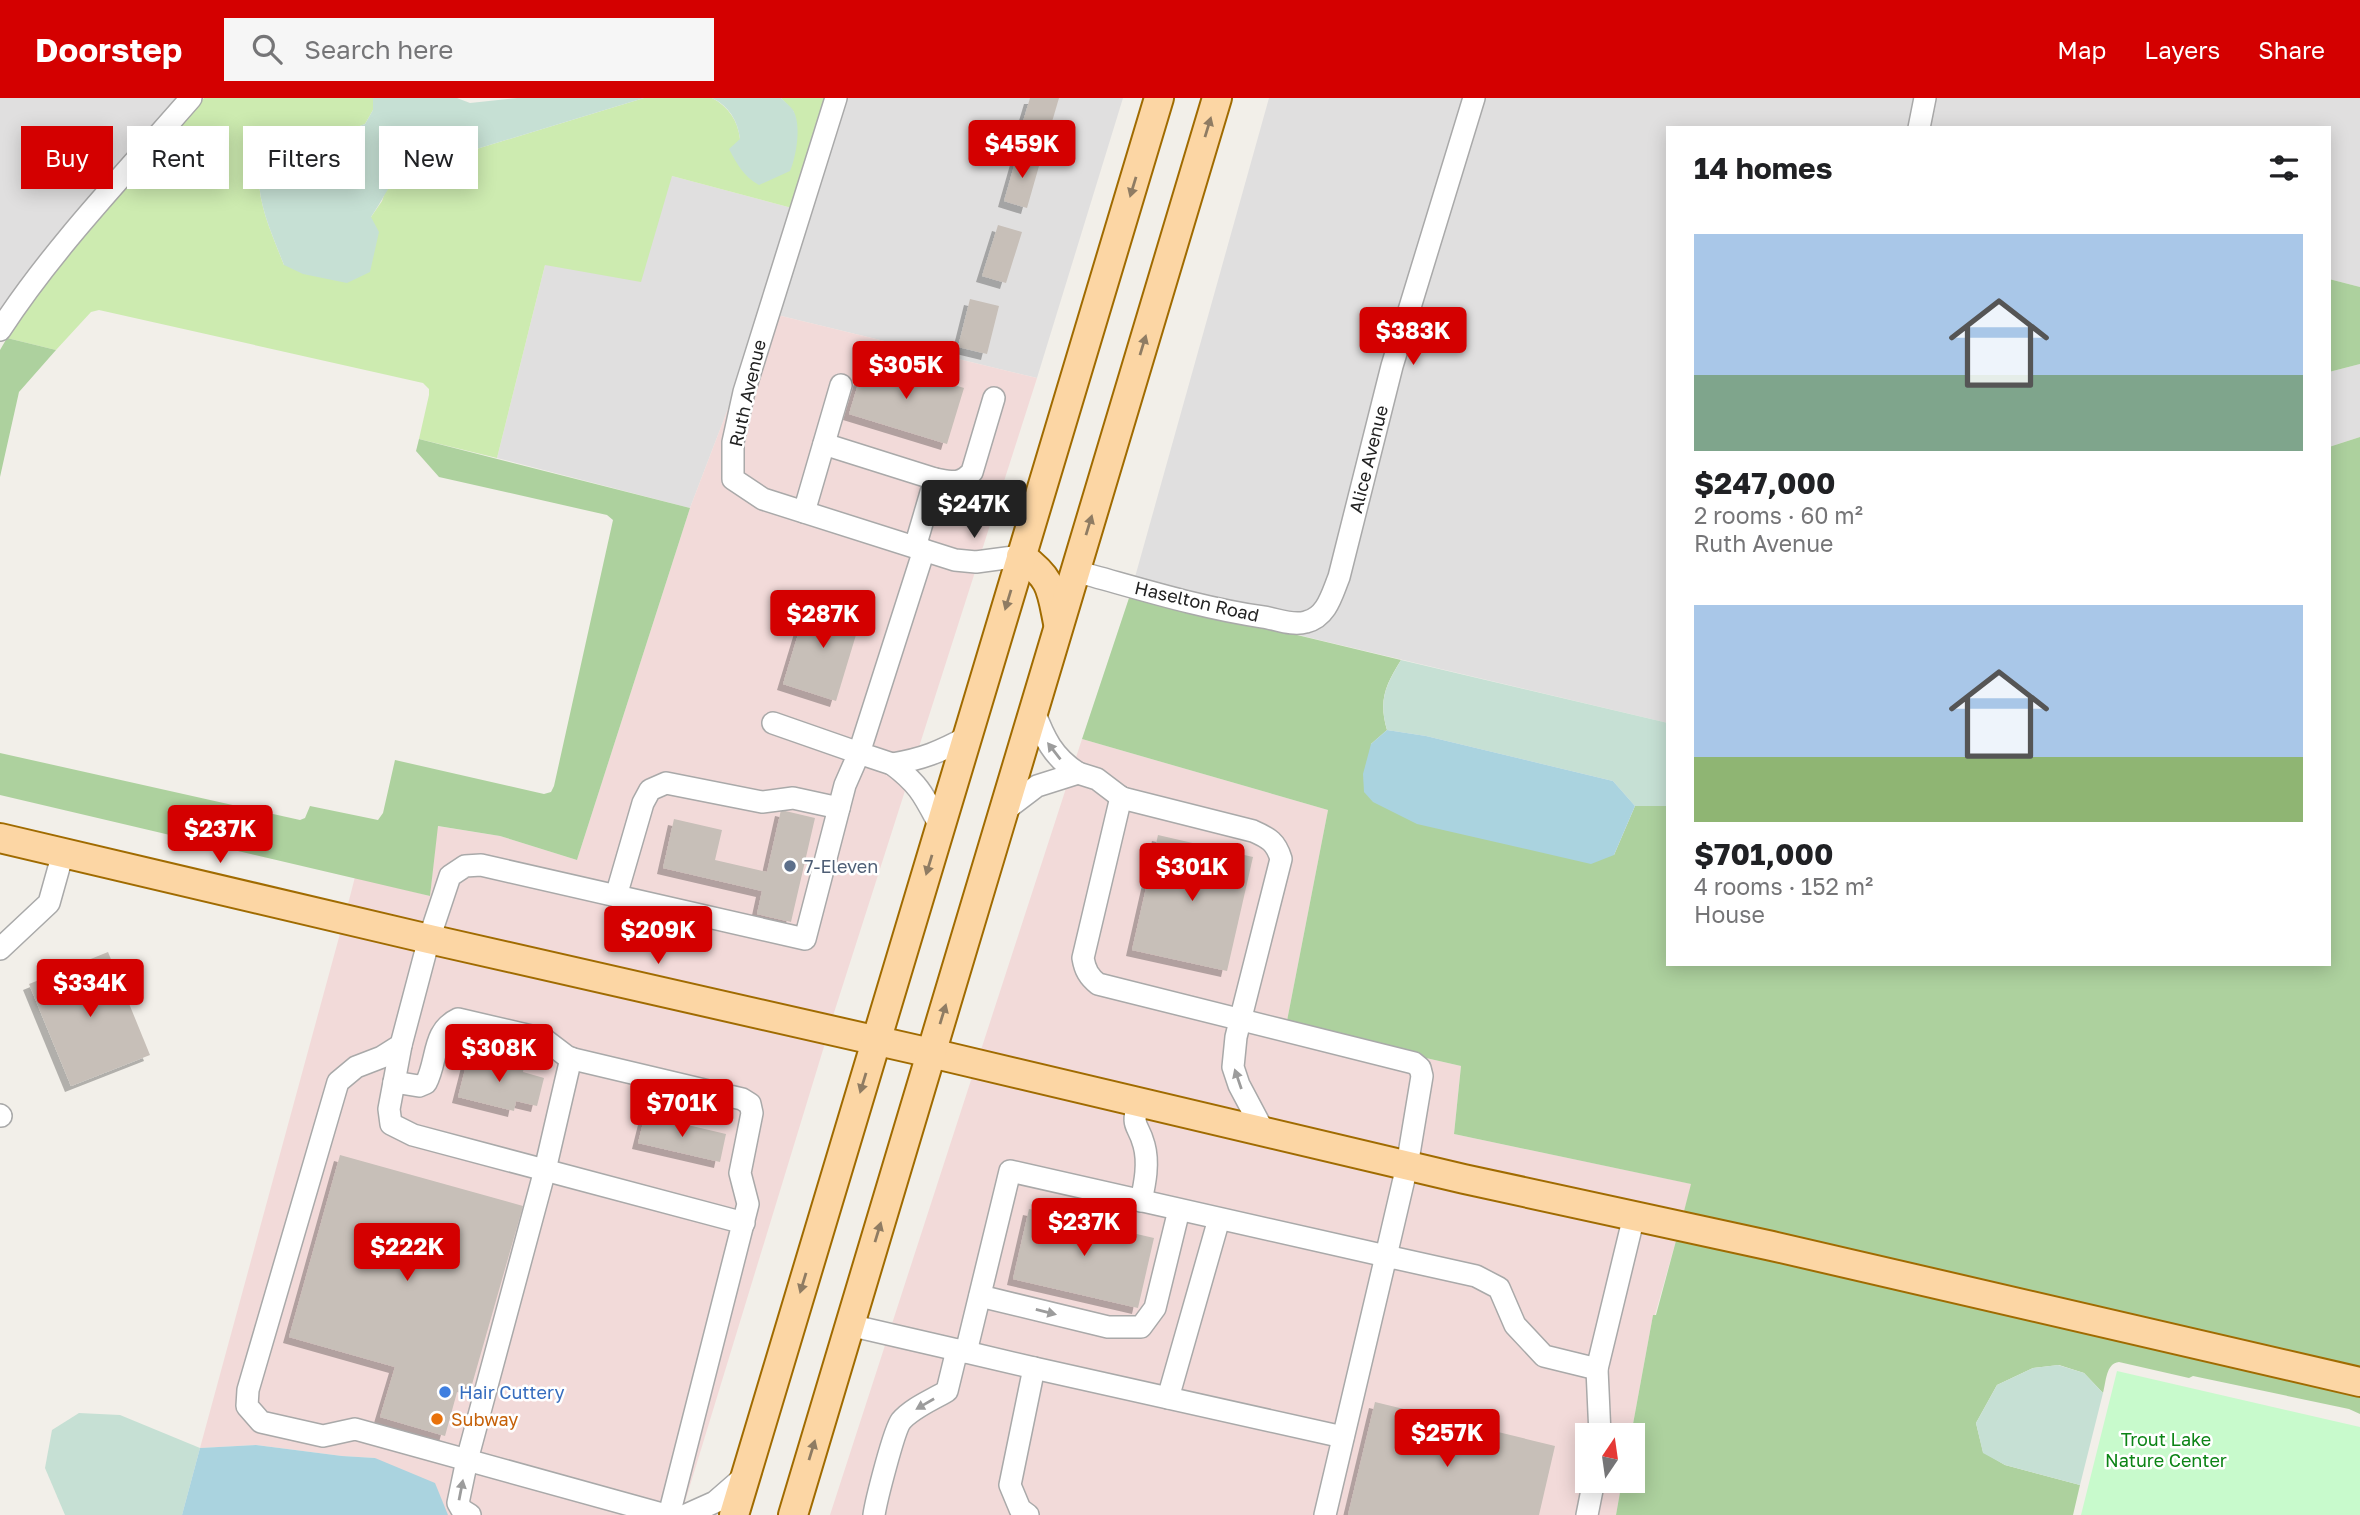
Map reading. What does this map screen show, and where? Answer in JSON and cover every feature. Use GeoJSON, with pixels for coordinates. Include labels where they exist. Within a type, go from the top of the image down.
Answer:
{"type":"FeatureCollection","features":[{"type":"Feature","properties":{"kind":"main road"},"geometry":{"type":"LineString","coordinates":[[734,1515],[1159,98]]}},
{"type":"Feature","properties":{"kind":"main road"},"geometry":{"type":"LineString","coordinates":[[793,1515],[1217,98]]}},
{"type":"Feature","properties":{"kind":"main road"},"geometry":{"type":"LineString","coordinates":[[1021,556],[1040,570],[1050,585],[1059,626]]}},
{"type":"Feature","properties":{"kind":"main road"},"geometry":{"type":"LineString","coordinates":[[0,838],[1407,1166],[1772,1246],[2360,1382]]}},
{"type":"Feature","properties":{"kind":"street"},"geometry":{"type":"LineString","coordinates":[[0,330],[16,305],[67,242],[191,98]]}},
{"type":"Feature","properties":{"kind":"street","name":"Ruth Avenue"},"geometry":{"type":"LineString","coordinates":[[836,98],[744,392],[733,442],[733,479],[763,499],[954,560],[976,562],[1021,556]]}},
{"type":"Feature","properties":{"kind":"street","name":"Alice Avenue"},"geometry":{"type":"LineString","coordinates":[[1319,616],[1328,604],[1339,577],[1392,366],[1474,98]]}},
{"type":"Feature","properties":{"kind":"street"},"geometry":{"type":"LineString","coordinates":[[1919,126],[1925,98]]}},
{"type":"Feature","properties":{"kind":"street"},"geometry":{"type":"LineString","coordinates":[[804,512],[841,385]]}},
{"type":"Feature","properties":{"kind":"street"},"geometry":{"type":"LineString","coordinates":[[824,444],[935,479],[954,482],[965,480],[972,472],[994,398]]}},
{"type":"Feature","properties":{"kind":"street"},"geometry":{"type":"LineString","coordinates":[[744,1223],[414,1135],[391,1124],[389,1109],[401,1045],[429,939],[450,876],[465,866],[481,865],[804,939],[845,785],[859,753],[920,549],[935,479]]}},
{"type":"Feature","properties":{"kind":"street","name":"Haselton Road"},"geometry":{"type":"LineString","coordinates":[[1075,571],[1234,614],[1293,624],[1307,622],[1319,616]]}},
{"type":"Feature","properties":{"kind":"street"},"geometry":{"type":"LineString","coordinates":[[1034,711],[1049,747],[1064,764],[1097,779],[1121,797],[1253,831],[1270,838],[1278,847],[1281,859],[1240,1020],[1233,1067],[1239,1085],[1265,1132]]}},
{"type":"Feature","properties":{"kind":"street"},"geometry":{"type":"LineString","coordinates":[[773,723],[892,764],[920,788],[940,826]]}},
{"type":"Feature","properties":{"kind":"street"},"geometry":{"type":"LineString","coordinates":[[892,764],[936,754],[967,737]]}},
{"type":"Feature","properties":{"kind":"street"},"geometry":{"type":"LineString","coordinates":[[1004,811],[1037,786],[1078,772]]}},
{"type":"Feature","properties":{"kind":"street"},"geometry":{"type":"LineString","coordinates":[[616,896],[643,803],[650,790],[666,783],[762,802],[793,798],[839,808]]}},
{"type":"Feature","properties":{"kind":"street"},"geometry":{"type":"LineString","coordinates":[[1121,797],[1083,958],[1084,968],[1090,978],[1098,984],[1414,1063],[1420,1068],[1422,1076],[1407,1166],[1325,1515]]}},
{"type":"Feature","properties":{"kind":"street"},"geometry":{"type":"LineString","coordinates":[[0,949],[49,902],[63,853]]}},
{"type":"Feature","properties":{"kind":"street"},"geometry":{"type":"LineString","coordinates":[[394,1082],[419,1086],[426,1083],[432,1073],[438,1041],[448,1024],[458,1020],[544,1039],[571,1058],[742,1099],[750,1104],[752,1113],[740,1173],[748,1204],[667,1515],[355,1429],[323,1436],[261,1422],[247,1406],[248,1390],[338,1082],[356,1067],[382,1057],[401,1045]]}},
{"type":"Feature","properties":{"kind":"street"},"geometry":{"type":"LineString","coordinates":[[470,1515],[462,1510],[458,1503],[467,1460],[545,1170],[571,1058]]}},
{"type":"Feature","properties":{"kind":"street"},"geometry":{"type":"LineString","coordinates":[[1138,1102],[1133,1121],[1144,1145],[1146,1175],[1142,1201]]}},
{"type":"Feature","properties":{"kind":"street"},"geometry":{"type":"LineString","coordinates":[[874,1515],[876,1500],[900,1422],[915,1409],[947,1391],[980,1296],[1010,1171],[1476,1276],[1499,1288],[1514,1325],[1544,1356],[1597,1369]]}},
{"type":"Feature","properties":{"kind":"street"},"geometry":{"type":"LineString","coordinates":[[980,1296],[1108,1327],[1141,1327],[1155,1308],[1179,1210]]}},
{"type":"Feature","properties":{"kind":"street"},"geometry":{"type":"LineString","coordinates":[[1599,1423],[1597,1369],[1633,1216]]}},
{"type":"Feature","properties":{"kind":"street"},"geometry":{"type":"LineString","coordinates":[[1168,1398],[1219,1219]]}},
{"type":"Feature","properties":{"kind":"street"},"geometry":{"type":"LineString","coordinates":[[849,1325],[1343,1437]]}},
{"type":"Feature","properties":{"kind":"street"},"geometry":{"type":"LineString","coordinates":[[1028,1515],[1020,1509],[1010,1485],[1034,1368]]}},
{"type":"Feature","properties":{"kind":"street"},"geometry":{"type":"LineString","coordinates":[[686,1515],[715,1502],[746,1475]]}},
{"type":"Feature","properties":{"kind":"street"},"geometry":{"type":"LineString","coordinates":[[1587,1515],[1591,1493]]}},
{"type":"Feature","properties":{"kind":"shaded area"},"geometry":{"type":"Polygon","coordinates":[[[0,98],[177,98],[153,126],[127,126],[127,156],[113,172],[113,126],[21,126],[21,189],[99,189],[0,312],[0,98]]]}},
{"type":"Feature","properties":{"kind":"shaded area"},"geometry":{"type":"Polygon","coordinates":[[[839,98],[1123,98],[1037,378],[765,312],[690,508],[497,458],[545,265],[672,176],[803,211],[839,98]]]}},
{"type":"Feature","properties":{"kind":"shaded area"},"geometry":{"type":"Polygon","coordinates":[[[1269,98],[2360,98],[2360,287],[2331,280],[2331,126],[1666,126],[1666,723],[1130,595],[1269,98]]]}},
{"type":"Feature","properties":{"kind":"shaded area"},"geometry":{"type":"Polygon","coordinates":[[[765,312],[1037,378],[832,1019],[347,908],[355,877],[430,896],[437,826],[500,836],[577,860],[690,508],[765,312]]]}},
{"type":"Feature","properties":{"kind":"shaded area"},"geometry":{"type":"Polygon","coordinates":[[[2360,364],[2360,437],[2331,446],[2331,371],[2360,364]]]}},
{"type":"Feature","properties":{"kind":"shaded area"},"geometry":{"type":"Polygon","coordinates":[[[1082,739],[1328,810],[1286,1026],[1461,1066],[1454,1134],[1692,1184],[1683,1215],[1466,1169],[980,1053],[1082,739]]]}},
{"type":"Feature","properties":{"kind":"shaded area"},"geometry":{"type":"Polygon","coordinates":[[[341,930],[826,1040],[681,1515],[448,1515],[375,1458],[256,1445],[200,1448],[341,930]]]}},
{"type":"Feature","properties":{"kind":"shaded area"},"geometry":{"type":"Polygon","coordinates":[[[973,1074],[1677,1237],[1653,1315],[1633,1423],[1575,1423],[1575,1493],[1620,1493],[1616,1515],[830,1515],[973,1074]]]}},
{"type":"Feature","properties":{"kind":"green space"},"geometry":{"type":"Polygon","coordinates":[[[204,98],[373,98],[373,110],[365,124],[360,126],[243,126],[243,189],[260,189],[266,217],[284,265],[371,217],[382,201],[386,189],[478,189],[478,149],[644,98],[712,98],[732,115],[740,139],[794,112],[781,98],[839,98],[803,211],[672,176],[641,282],[545,265],[497,458],[419,439],[429,395],[429,389],[423,383],[99,310],[91,312],[56,350],[7,338],[76,245],[127,186],[127,189],[229,189],[229,126],[180,126],[204,98]]]}},
{"type":"Feature","properties":{"kind":"green space"},"geometry":{"type":"Polygon","coordinates":[[[373,98],[457,98],[470,103],[517,98],[644,98],[478,149],[478,126],[379,126],[379,189],[388,189],[371,217],[379,232],[370,272],[347,283],[303,274],[284,265],[271,233],[260,189],[365,189],[365,126],[360,126],[365,124],[373,110],[373,98]]]}},
{"type":"Feature","properties":{"kind":"green space"},"geometry":{"type":"Polygon","coordinates":[[[712,98],[781,98],[796,116],[798,132],[790,171],[759,185],[749,178],[729,149],[740,139],[735,120],[723,105],[712,98]]]}},
{"type":"Feature","properties":{"kind":"green space"},"geometry":{"type":"Polygon","coordinates":[[[2331,280],[2360,287],[2360,364],[2331,371],[2331,280]]]}},
{"type":"Feature","properties":{"kind":"green space"},"geometry":{"type":"Polygon","coordinates":[[[7,338],[56,350],[19,392],[0,477],[0,350],[7,338]]]}},
{"type":"Feature","properties":{"kind":"green space"},"geometry":{"type":"Polygon","coordinates":[[[2360,437],[2360,1371],[1683,1215],[1691,1184],[1454,1134],[1461,1066],[1286,1026],[1328,810],[1082,739],[1130,595],[1401,660],[1385,693],[1383,710],[1387,730],[1371,744],[1614,855],[1635,806],[1666,806],[1666,966],[2331,966],[2331,446],[2360,437]]]}},
{"type":"Feature","properties":{"kind":"green space"},"geometry":{"type":"Polygon","coordinates":[[[419,439],[690,508],[577,860],[500,836],[438,826],[430,896],[0,795],[0,753],[300,820],[305,818],[310,806],[378,820],[383,813],[395,760],[544,794],[551,792],[613,520],[607,515],[439,477],[416,451],[419,439]]]}},
{"type":"Feature","properties":{"kind":"green space"},"geometry":{"type":"Polygon","coordinates":[[[1401,660],[1666,723],[1666,806],[1635,806],[1613,781],[1426,736],[1387,730],[1383,710],[1391,677],[1401,660]]]}},
{"type":"Feature","properties":{"kind":"green space"},"geometry":{"type":"Polygon","coordinates":[[[1677,1237],[2360,1394],[2360,1414],[2349,1409],[2119,1362],[2109,1369],[2103,1393],[2084,1373],[2059,1365],[2033,1368],[1997,1385],[1976,1423],[1983,1452],[2005,1465],[2080,1485],[2073,1515],[1616,1515],[1620,1493],[1645,1493],[1645,1423],[1633,1423],[1653,1315],[1656,1315],[1677,1237]]]}},
{"type":"Feature","properties":{"kind":"green space"},"geometry":{"type":"Polygon","coordinates":[[[2058,1365],[2084,1373],[2103,1393],[2080,1485],[2005,1465],[1983,1453],[1976,1423],[1997,1385],[2033,1368],[2058,1365]]]}},
{"type":"Feature","properties":{"kind":"green space","name":"Trout Lake Nature Center"},"geometry":{"type":"Polygon","coordinates":[[[2117,1371],[2360,1427],[2360,1515],[2081,1515],[2117,1371]]]}},
{"type":"Feature","properties":{"kind":"green space"},"geometry":{"type":"Polygon","coordinates":[[[79,1413],[120,1415],[200,1448],[182,1515],[65,1515],[45,1468],[52,1430],[79,1413]]]}},
{"type":"Feature","properties":{"kind":"water"},"geometry":{"type":"Polygon","coordinates":[[[1387,730],[1426,736],[1613,781],[1635,806],[1614,855],[1591,864],[1417,824],[1373,802],[1364,792],[1363,774],[1371,744],[1387,730]]]}},
{"type":"Feature","properties":{"kind":"water"},"geometry":{"type":"Polygon","coordinates":[[[256,1445],[375,1458],[435,1483],[448,1515],[182,1515],[200,1448],[256,1445]]]}},
{"type":"Feature","properties":{"kind":"building"},"geometry":{"type":"Polygon","coordinates":[[[1030,98],[1059,98],[1049,132],[1022,125],[1030,98]]]}},
{"type":"Feature","properties":{"kind":"building"},"geometry":{"type":"Polygon","coordinates":[[[1018,152],[1041,159],[1027,208],[1004,201],[1018,152]]]}},
{"type":"Feature","properties":{"kind":"building"},"geometry":{"type":"Polygon","coordinates":[[[998,225],[1022,232],[1006,283],[982,276],[998,225]]]}},
{"type":"Feature","properties":{"kind":"building"},"geometry":{"type":"Polygon","coordinates":[[[970,299],[999,306],[987,354],[958,347],[970,299]]]}},
{"type":"Feature","properties":{"kind":"building"},"geometry":{"type":"Polygon","coordinates":[[[866,358],[964,388],[947,444],[849,414],[866,358]]]}},
{"type":"Feature","properties":{"kind":"building"},"geometry":{"type":"Polygon","coordinates":[[[809,598],[862,615],[836,701],[783,684],[809,598]]]}},
{"type":"Feature","properties":{"kind":"building"},"geometry":{"type":"Polygon","coordinates":[[[781,810],[815,818],[791,922],[757,914],[762,891],[663,868],[674,819],[722,830],[715,860],[767,872],[781,810]]]}},
{"type":"Feature","properties":{"kind":"building"},"geometry":{"type":"Polygon","coordinates":[[[1158,835],[1253,857],[1227,971],[1132,950],[1158,835]]]}},
{"type":"Feature","properties":{"kind":"building"},"geometry":{"type":"Polygon","coordinates":[[[108,952],[150,1055],[71,1086],[29,984],[108,952]]]}},
{"type":"Feature","properties":{"kind":"building"},"geometry":{"type":"Polygon","coordinates":[[[469,1054],[524,1067],[523,1072],[544,1078],[537,1106],[516,1101],[514,1111],[458,1097],[469,1054]]]}},
{"type":"Feature","properties":{"kind":"building"},"geometry":{"type":"Polygon","coordinates":[[[645,1115],[726,1134],[720,1162],[638,1143],[645,1115]]]}},
{"type":"Feature","properties":{"kind":"building"},"geometry":{"type":"Polygon","coordinates":[[[340,1155],[523,1206],[471,1388],[459,1385],[445,1436],[380,1417],[395,1367],[289,1337],[340,1155]]]}},
{"type":"Feature","properties":{"kind":"building"},"geometry":{"type":"Polygon","coordinates":[[[1029,1209],[1154,1238],[1138,1308],[1013,1279],[1029,1209]]]}},
{"type":"Feature","properties":{"kind":"building"},"geometry":{"type":"Polygon","coordinates":[[[1375,1402],[1555,1446],[1539,1515],[1348,1515],[1375,1402]]]}},
{"type":"Feature","properties":{"kind":"place","name":"7-Eleven"},"geometry":{"type":"Point","coordinates":[790,866]}},
{"type":"Feature","properties":{"kind":"place","name":"Hair Cuttery"},"geometry":{"type":"Point","coordinates":[445,1392]}},
{"type":"Feature","properties":{"kind":"place","name":"Subway"},"geometry":{"type":"Point","coordinates":[437,1419]}}]}
